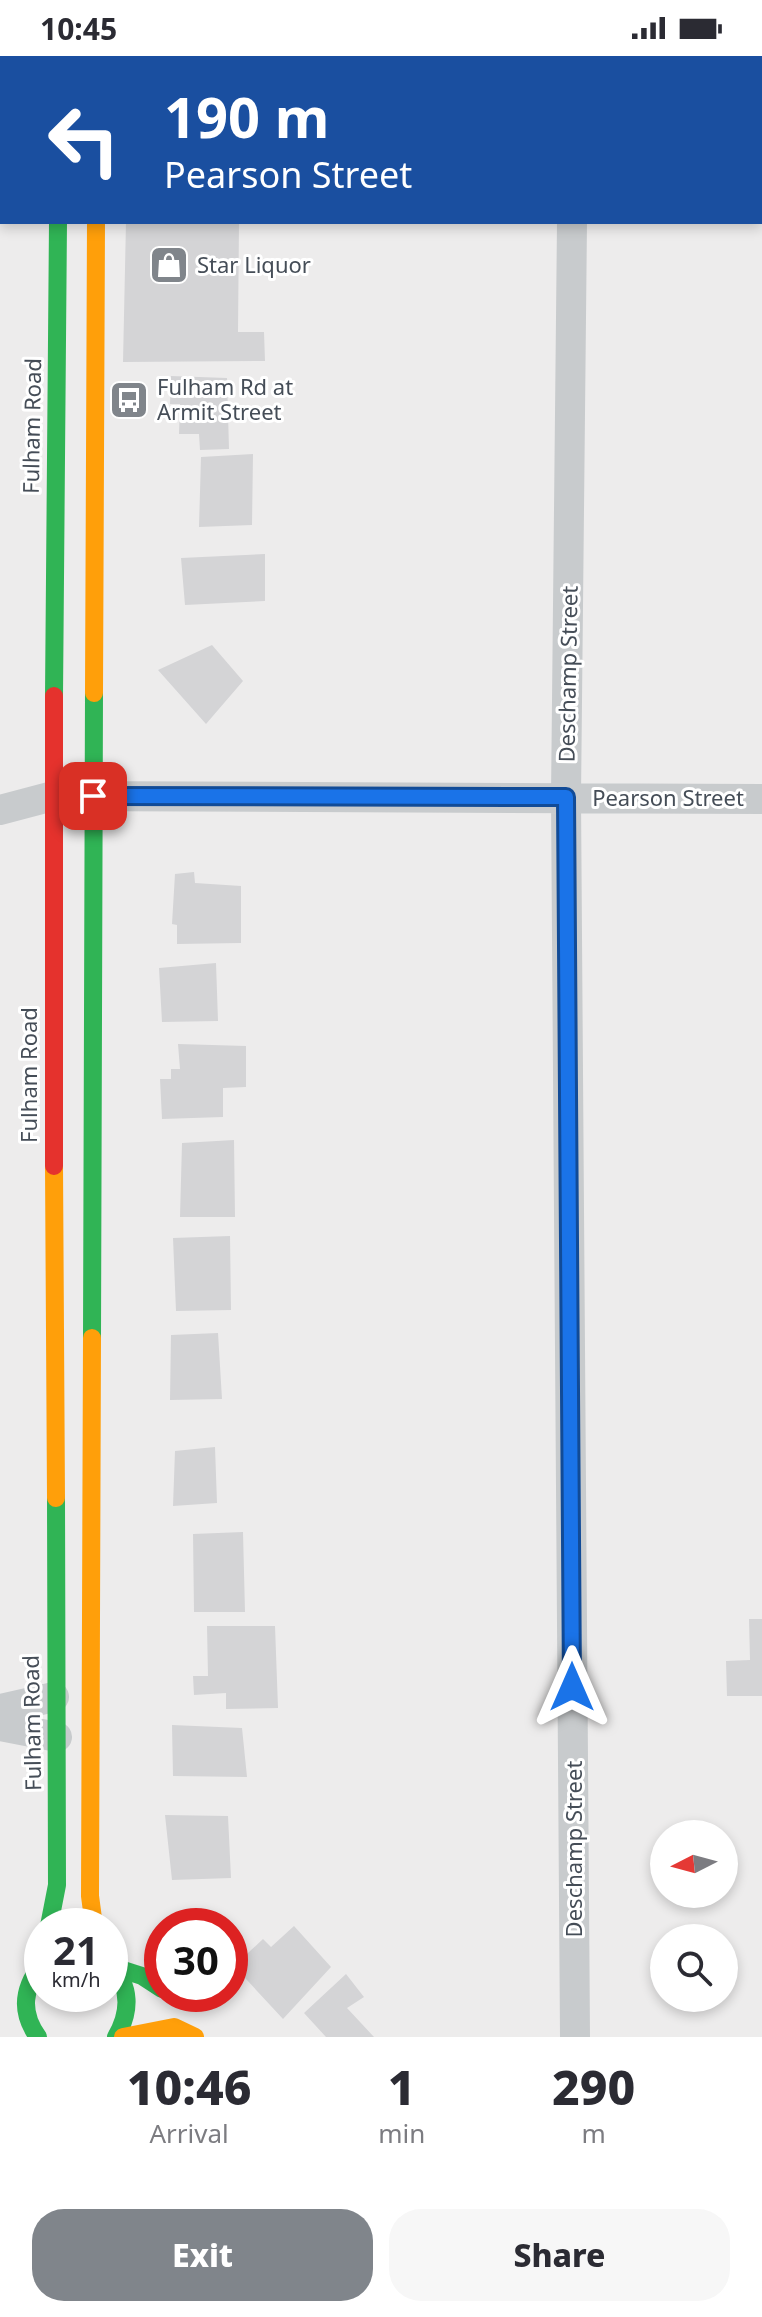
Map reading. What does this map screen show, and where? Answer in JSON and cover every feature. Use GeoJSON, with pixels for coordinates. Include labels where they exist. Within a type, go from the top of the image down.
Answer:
{"type":"FeatureCollection","features":[{"type":"Feature","properties":{"kind":"street","name":"Fulham Road"},"geometry":{"type":"LineString","coordinates":[[53,1908],[57,1885],[53,796],[58,224]]}},
{"type":"Feature","properties":{"kind":"street"},"geometry":{"type":"LineString","coordinates":[[92,1908],[96,224]]}},
{"type":"Feature","properties":{"kind":"street","name":"Deschamp Street"},"geometry":{"type":"LineString","coordinates":[[572,224],[566,797],[575,2037]]}},
{"type":"Feature","properties":{"kind":"street","name":"Pearson Street"},"geometry":{"type":"LineString","coordinates":[[0,810],[53,796],[762,799]]}},
{"type":"Feature","properties":{"kind":"street"},"geometry":{"type":"LineString","coordinates":[[0,1709],[54,1697],[91,1708]]}},
{"type":"Feature","properties":{"kind":"street"},"geometry":{"type":"LineString","coordinates":[[0,1726],[91,1746]]}},
{"type":"Feature","properties":{"kind":"street"},"geometry":{"type":"LineString","coordinates":[[25,2012],[31,2030],[38,2037]]}},
{"type":"Feature","properties":{"kind":"street"},"geometry":{"type":"LineString","coordinates":[[116,2037],[124,2025],[126,2012]]}},
{"type":"Feature","properties":{"kind":"street"},"geometry":{"type":"LineString","coordinates":[[123,2037],[174,2027],[195,2028],[212,2037]]}},
{"type":"Feature","properties":{"kind":"building"},"geometry":{"type":"Polygon","coordinates":[[[126,224],[239,224],[238,332],[264,332],[265,361],[123,362],[126,224]]]}},
{"type":"Feature","properties":{"kind":"building"},"geometry":{"type":"Polygon","coordinates":[[[171,376],[227,378],[229,449],[200,450],[199,434],[179,434],[180,404],[170,404],[171,376]]]}},
{"type":"Feature","properties":{"kind":"building"},"geometry":{"type":"Polygon","coordinates":[[[253,454],[252,525],[199,527],[201,457],[253,454]]]}},
{"type":"Feature","properties":{"kind":"building"},"geometry":{"type":"Polygon","coordinates":[[[265,554],[265,601],[185,605],[181,558],[265,554]]]}},
{"type":"Feature","properties":{"kind":"building"},"geometry":{"type":"Polygon","coordinates":[[[212,645],[243,681],[206,724],[158,670],[212,645]]]}},
{"type":"Feature","properties":{"kind":"building"},"geometry":{"type":"Polygon","coordinates":[[[194,872],[195,883],[241,886],[241,943],[177,944],[177,925],[172,924],[175,874],[194,872]]]}},
{"type":"Feature","properties":{"kind":"building"},"geometry":{"type":"Polygon","coordinates":[[[216,963],[218,1021],[162,1022],[159,968],[216,963]]]}},
{"type":"Feature","properties":{"kind":"building"},"geometry":{"type":"Polygon","coordinates":[[[178,1044],[246,1046],[246,1087],[223,1088],[223,1117],[162,1119],[160,1079],[171,1079],[171,1069],[180,1069],[178,1044]]]}},
{"type":"Feature","properties":{"kind":"building"},"geometry":{"type":"Polygon","coordinates":[[[234,1140],[235,1217],[180,1217],[182,1143],[234,1140]]]}},
{"type":"Feature","properties":{"kind":"building"},"geometry":{"type":"Polygon","coordinates":[[[230,1236],[231,1310],[176,1311],[173,1238],[230,1236]]]}},
{"type":"Feature","properties":{"kind":"building"},"geometry":{"type":"Polygon","coordinates":[[[218,1333],[222,1399],[170,1400],[171,1335],[218,1333]]]}},
{"type":"Feature","properties":{"kind":"building"},"geometry":{"type":"Polygon","coordinates":[[[215,1447],[217,1503],[173,1506],[175,1451],[215,1447]]]}},
{"type":"Feature","properties":{"kind":"building"},"geometry":{"type":"Polygon","coordinates":[[[243,1532],[245,1612],[194,1612],[193,1534],[243,1532]]]}},
{"type":"Feature","properties":{"kind":"building"},"geometry":{"type":"Polygon","coordinates":[[[749,1619],[762,1619],[762,1696],[727,1696],[726,1661],[750,1660],[749,1619]]]}},
{"type":"Feature","properties":{"kind":"building"},"geometry":{"type":"Polygon","coordinates":[[[207,1626],[275,1626],[278,1708],[226,1709],[226,1693],[194,1695],[193,1676],[208,1676],[207,1626]]]}},
{"type":"Feature","properties":{"kind":"building"},"geometry":{"type":"Polygon","coordinates":[[[172,1725],[242,1728],[247,1777],[173,1776],[172,1725]]]}},
{"type":"Feature","properties":{"kind":"building"},"geometry":{"type":"Polygon","coordinates":[[[165,1815],[228,1816],[231,1878],[172,1880],[165,1815]]]}},
{"type":"Feature","properties":{"kind":"building"},"geometry":{"type":"Polygon","coordinates":[[[294,1926],[331,1967],[283,2019],[248,1981],[248,1953],[263,1939],[271,1947],[294,1926]]]}},
{"type":"Feature","properties":{"kind":"building"},"geometry":{"type":"Polygon","coordinates":[[[346,1974],[364,1997],[347,2008],[374,2037],[326,2037],[304,2013],[346,1974]]]}},
{"type":"Feature","properties":{"kind":"traffic: fast"},"geometry":{"type":"LineString","coordinates":[[54,696],[58,224]]}},
{"type":"Feature","properties":{"kind":"traffic: fast"},"geometry":{"type":"LineString","coordinates":[[92,1338],[94,693]]}},
{"type":"Feature","properties":{"kind":"traffic: fast"},"geometry":{"type":"LineString","coordinates":[[53,1908],[57,1885],[56,1498]]}},
{"type":"Feature","properties":{"kind":"traffic: fast"},"geometry":{"type":"LineString","coordinates":[[128,1972],[144,1977]]}},
{"type":"Feature","properties":{"kind":"traffic: fast"},"geometry":{"type":"LineString","coordinates":[[27,2012],[38,2037]]}},
{"type":"Feature","properties":{"kind":"traffic: fast"},"geometry":{"type":"LineString","coordinates":[[116,2037],[125,2012]]}},
{"type":"Feature","properties":{"kind":"traffic: slow"},"geometry":{"type":"LineString","coordinates":[[94,693],[96,224]]}},
{"type":"Feature","properties":{"kind":"traffic: slow"},"geometry":{"type":"LineString","coordinates":[[54,1166],[56,1498]]}},
{"type":"Feature","properties":{"kind":"traffic: slow"},"geometry":{"type":"LineString","coordinates":[[92,1338],[92,1908]]}},
{"type":"Feature","properties":{"kind":"traffic: slow"},"geometry":{"type":"LineString","coordinates":[[123,2037],[174,2027],[195,2037]]}},
{"type":"Feature","properties":{"kind":"traffic: jam"},"geometry":{"type":"LineString","coordinates":[[54,696],[54,1166]]}},
{"type":"Feature","properties":{"kind":"place","name":"Star Liquor"},"geometry":{"type":"Point","coordinates":[169,265]}},
{"type":"Feature","properties":{"kind":"place","name":"Fulham Rd at Armit Street"},"geometry":{"type":"Point","coordinates":[129,400]}},
{"type":"Feature","properties":{"kind":"route"},"geometry":{"type":"LineString","coordinates":[[93,796],[566,797],[572,1687]]}}]}
